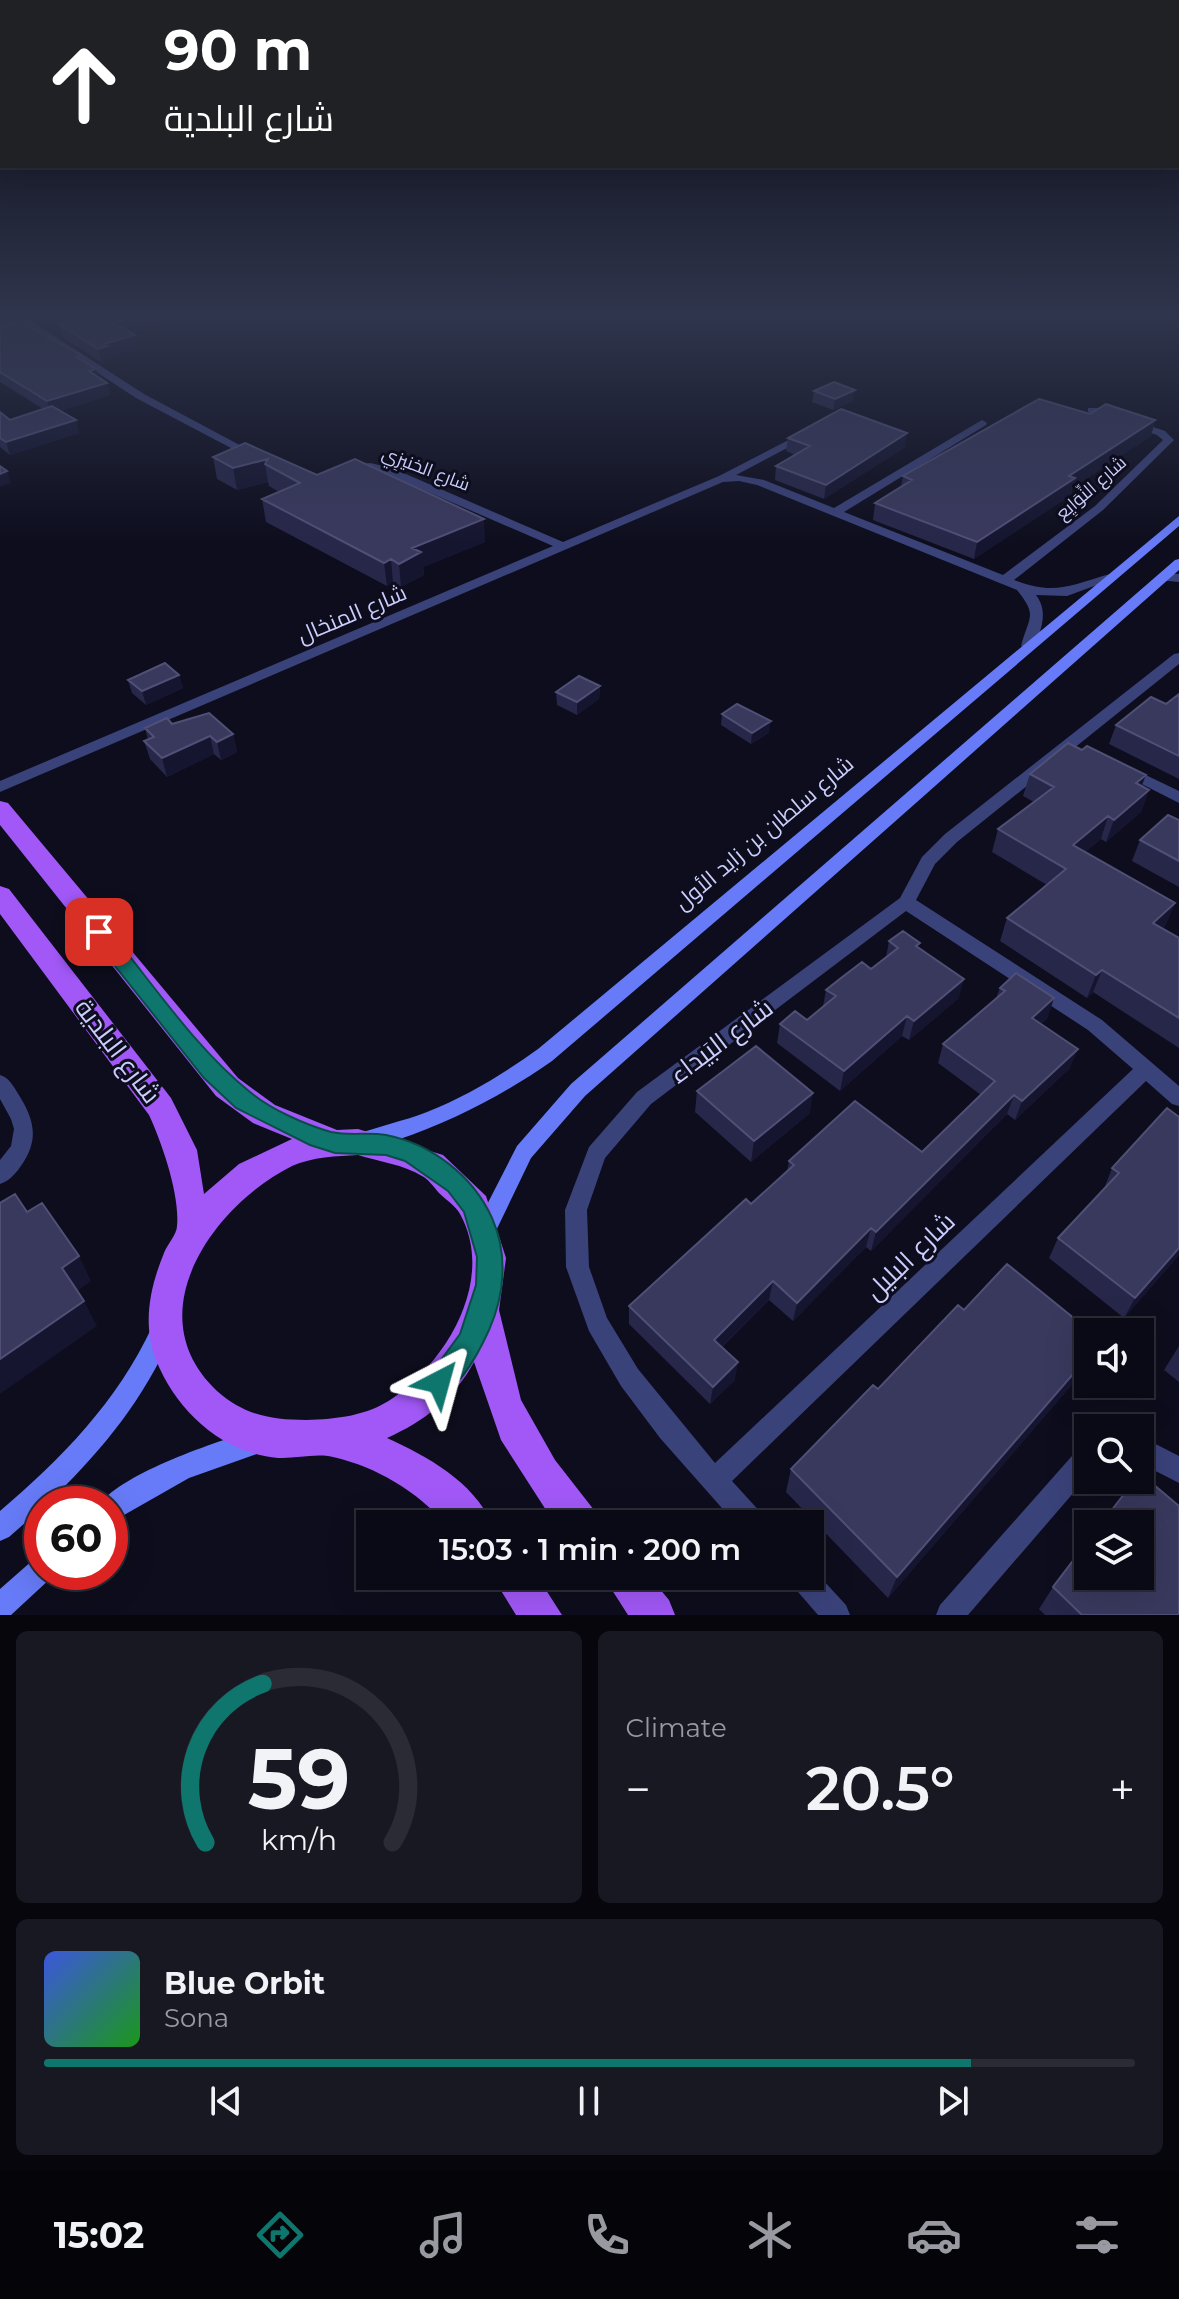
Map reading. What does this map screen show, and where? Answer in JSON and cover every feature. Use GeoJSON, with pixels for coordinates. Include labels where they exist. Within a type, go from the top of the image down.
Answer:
{"type":"FeatureCollection","features":[{"type":"Feature","properties":{"kind":"main road","name":"شارع سلطان بن زايد الأول"},"geometry":{"type":"LineString","coordinates":[[346,1142],[449,1114],[489,1094],[523,1071],[1179,520]]}},
{"type":"Feature","properties":{"kind":"main road"},"geometry":{"type":"LineString","coordinates":[[485,1230],[524,1152],[578,1090],[1171,577],[1179,563]]}},
{"type":"Feature","properties":{"kind":"main road"},"geometry":{"type":"LineString","coordinates":[[0,809],[227,1087],[264,1114],[346,1142],[413,1154],[437,1167],[457,1184],[474,1205],[485,1230],[490,1257],[489,1285],[483,1314],[470,1343],[451,1370],[427,1394],[387,1420],[332,1439]]}},
{"type":"Feature","properties":{"kind":"main road","name":"شارع البلدية"},"geometry":{"type":"LineString","coordinates":[[0,895],[160,1107],[184,1162],[194,1227]]}},
{"type":"Feature","properties":{"kind":"main road"},"geometry":{"type":"LineString","coordinates":[[0,1528],[56,1477],[127,1396],[147,1367],[165,1322],[172,1273],[194,1227],[233,1185],[256,1169],[282,1156],[346,1142]]}},
{"type":"Feature","properties":{"kind":"main road"},"geometry":{"type":"LineString","coordinates":[[483,1314],[499,1399],[521,1446],[569,1510]]}},
{"type":"Feature","properties":{"kind":"main road"},"geometry":{"type":"LineString","coordinates":[[165,1322],[170,1350],[181,1376],[197,1398],[219,1417],[246,1431],[277,1439],[332,1439],[368,1448],[401,1463],[432,1483],[458,1510]]}},
{"type":"Feature","properties":{"kind":"main road"},"geometry":{"type":"LineString","coordinates":[[128,1498],[152,1482],[194,1462],[277,1439]]}},
{"type":"Feature","properties":{"kind":"main road"},"geometry":{"type":"LineString","coordinates":[[0,1607],[24,1585]]}},
{"type":"Feature","properties":{"kind":"main road"},"geometry":{"type":"LineString","coordinates":[[522,1590],[541,1615]]}},
{"type":"Feature","properties":{"kind":"main road"},"geometry":{"type":"LineString","coordinates":[[634,1590],[654,1615]]}},
{"type":"Feature","properties":{"kind":"street"},"geometry":{"type":"LineString","coordinates":[[139,393],[162,409],[268,462]]}},
{"type":"Feature","properties":{"kind":"street","name":"شارع النِّوَايِع"},"geometry":{"type":"LineString","coordinates":[[1004,581],[1099,508],[1169,440],[1161,433],[1092,410]]}},
{"type":"Feature","properties":{"kind":"street"},"geometry":{"type":"LineString","coordinates":[[835,512],[982,423]]}},
{"type":"Feature","properties":{"kind":"street","name":"شارع المنخال"},"geometry":{"type":"LineString","coordinates":[[0,787],[721,479],[814,429]]}},
{"type":"Feature","properties":{"kind":"street","name":"شارع الخنيزِي"},"geometry":{"type":"LineString","coordinates":[[331,474],[355,466],[382,468],[562,546]]}},
{"type":"Feature","properties":{"kind":"street","name":"شارع المنخال"},"geometry":{"type":"LineString","coordinates":[[721,479],[750,479],[1022,589],[1058,593],[1110,578]]}},
{"type":"Feature","properties":{"kind":"street"},"geometry":{"type":"LineString","coordinates":[[1022,589],[1039,609],[1028,646]]}},
{"type":"Feature","properties":{"kind":"street","name":"شارع البَيداء"},"geometry":{"type":"LineString","coordinates":[[741,1510],[633,1387],[594,1319],[580,1278],[576,1251],[578,1212],[587,1175],[611,1133],[644,1098],[906,902],[920,873],[939,849],[1079,745],[1179,657]]}},
{"type":"Feature","properties":{"kind":"street"},"geometry":{"type":"LineString","coordinates":[[1113,763],[1179,798]]}},
{"type":"Feature","properties":{"kind":"street"},"geometry":{"type":"LineString","coordinates":[[906,902],[1095,1025],[1144,1071],[1179,1098]]}},
{"type":"Feature","properties":{"kind":"street","name":"شارع البليل"},"geometry":{"type":"LineString","coordinates":[[714,1481],[1144,1071]]}},
{"type":"Feature","properties":{"kind":"street"},"geometry":{"type":"LineString","coordinates":[[0,1083],[20,1112],[26,1135],[17,1156],[0,1175]]}},
{"type":"Feature","properties":{"kind":"street"},"geometry":{"type":"LineString","coordinates":[[1154,1457],[1179,1470]]}},
{"type":"Feature","properties":{"kind":"street"},"geometry":{"type":"LineString","coordinates":[[950,1615],[1074,1473]]}},
{"type":"Feature","properties":{"kind":"street"},"geometry":{"type":"LineString","coordinates":[[814,1590],[836,1615]]}},
{"type":"Feature","properties":{"kind":"building"},"geometry":{"type":"Polygon","coordinates":[[[35,393],[72,393],[47,401],[35,393]]]}},
{"type":"Feature","properties":{"kind":"building"},"geometry":{"type":"Polygon","coordinates":[[[820,393],[848,393],[835,399],[820,393]]]}},
{"type":"Feature","properties":{"kind":"building"},"geometry":{"type":"Polygon","coordinates":[[[1039,399],[1090,414],[1106,404],[1155,420],[1069,476],[1075,478],[977,542],[875,503],[912,480],[903,476],[1039,399]]]}},
{"type":"Feature","properties":{"kind":"building"},"geometry":{"type":"Polygon","coordinates":[[[52,406],[76,420],[6,442],[0,438],[0,412],[10,420],[52,406]]]}},
{"type":"Feature","properties":{"kind":"building"},"geometry":{"type":"Polygon","coordinates":[[[841,409],[907,433],[826,485],[776,466],[810,446],[788,438],[841,409]]]}},
{"type":"Feature","properties":{"kind":"building"},"geometry":{"type":"Polygon","coordinates":[[[245,443],[317,475],[355,459],[484,519],[412,548],[421,552],[399,564],[391,559],[384,563],[262,499],[300,483],[265,464],[268,459],[233,468],[213,457],[245,443]]]}},
{"type":"Feature","properties":{"kind":"building"},"geometry":{"type":"Polygon","coordinates":[[[165,663],[179,675],[142,691],[128,680],[165,663]]]}},
{"type":"Feature","properties":{"kind":"building"},"geometry":{"type":"Polygon","coordinates":[[[579,676],[600,686],[577,702],[556,692],[579,676]]]}},
{"type":"Feature","properties":{"kind":"building"},"geometry":{"type":"Polygon","coordinates":[[[1179,694],[1179,756],[1116,725],[1151,697],[1166,704],[1179,694]]]}},
{"type":"Feature","properties":{"kind":"building"},"geometry":{"type":"Polygon","coordinates":[[[737,704],[771,721],[752,733],[722,714],[737,704]]]}},
{"type":"Feature","properties":{"kind":"building"},"geometry":{"type":"Polygon","coordinates":[[[209,713],[233,734],[217,742],[210,736],[162,758],[144,741],[154,737],[145,728],[167,718],[172,724],[209,713]]]}},
{"type":"Feature","properties":{"kind":"building"},"geometry":{"type":"Polygon","coordinates":[[[1068,743],[1082,750],[1087,746],[1146,775],[1136,783],[1149,790],[1114,820],[1108,816],[1073,845],[1175,903],[1153,923],[1179,938],[1179,1018],[1102,970],[1096,975],[1007,918],[1066,869],[998,829],[1054,787],[1030,774],[1068,743]]]}},
{"type":"Feature","properties":{"kind":"building"},"geometry":{"type":"Polygon","coordinates":[[[1168,815],[1179,820],[1179,861],[1140,840],[1168,815]]]}},
{"type":"Feature","properties":{"kind":"building"},"geometry":{"type":"Polygon","coordinates":[[[903,931],[920,943],[916,946],[964,979],[914,1021],[907,1016],[844,1071],[780,1024],[795,1011],[807,1020],[836,996],[826,990],[862,962],[871,969],[898,948],[889,941],[903,931]]]}},
{"type":"Feature","properties":{"kind":"building"},"geometry":{"type":"Polygon","coordinates":[[[1016,973],[1054,998],[1032,1018],[1078,1049],[1022,1101],[1014,1095],[876,1232],[871,1228],[797,1303],[773,1281],[714,1340],[738,1362],[713,1387],[629,1306],[746,1199],[751,1204],[794,1165],[789,1161],[855,1101],[922,1152],[995,1081],[943,1044],[1005,991],[1000,988],[1016,973]]]}},
{"type":"Feature","properties":{"kind":"building"},"geometry":{"type":"Polygon","coordinates":[[[756,1046],[813,1093],[754,1141],[697,1091],[756,1046]]]}},
{"type":"Feature","properties":{"kind":"building"},"geometry":{"type":"Polygon","coordinates":[[[1167,1108],[1179,1117],[1179,1248],[1135,1298],[1058,1238],[1119,1173],[1112,1168],[1167,1108]]]}},
{"type":"Feature","properties":{"kind":"building"},"geometry":{"type":"Polygon","coordinates":[[[15,1194],[27,1212],[42,1203],[79,1256],[62,1268],[84,1301],[0,1359],[0,1203],[15,1194]]]}},
{"type":"Feature","properties":{"kind":"building"},"geometry":{"type":"Polygon","coordinates":[[[1007,1264],[1074,1318],[1074,1373],[897,1577],[791,1469],[873,1385],[878,1389],[958,1305],[964,1310],[1007,1264]]]}},
{"type":"Feature","properties":{"kind":"building"},"geometry":{"type":"Polygon","coordinates":[[[1154,1485],[1179,1506],[1179,1615],[1082,1615],[1053,1587],[1074,1559],[1074,1590],[1154,1590],[1154,1510],[1112,1510],[1124,1494],[1154,1494],[1154,1485]]]}},
{"type":"Feature","properties":{"kind":"route"},"geometry":{"type":"LineString","coordinates":[[99,932],[212,1071],[244,1101],[286,1125],[335,1143],[386,1145],[413,1154],[437,1167],[457,1184],[474,1205],[485,1230],[490,1257],[489,1285],[483,1314],[470,1343],[439,1382]]}}]}
